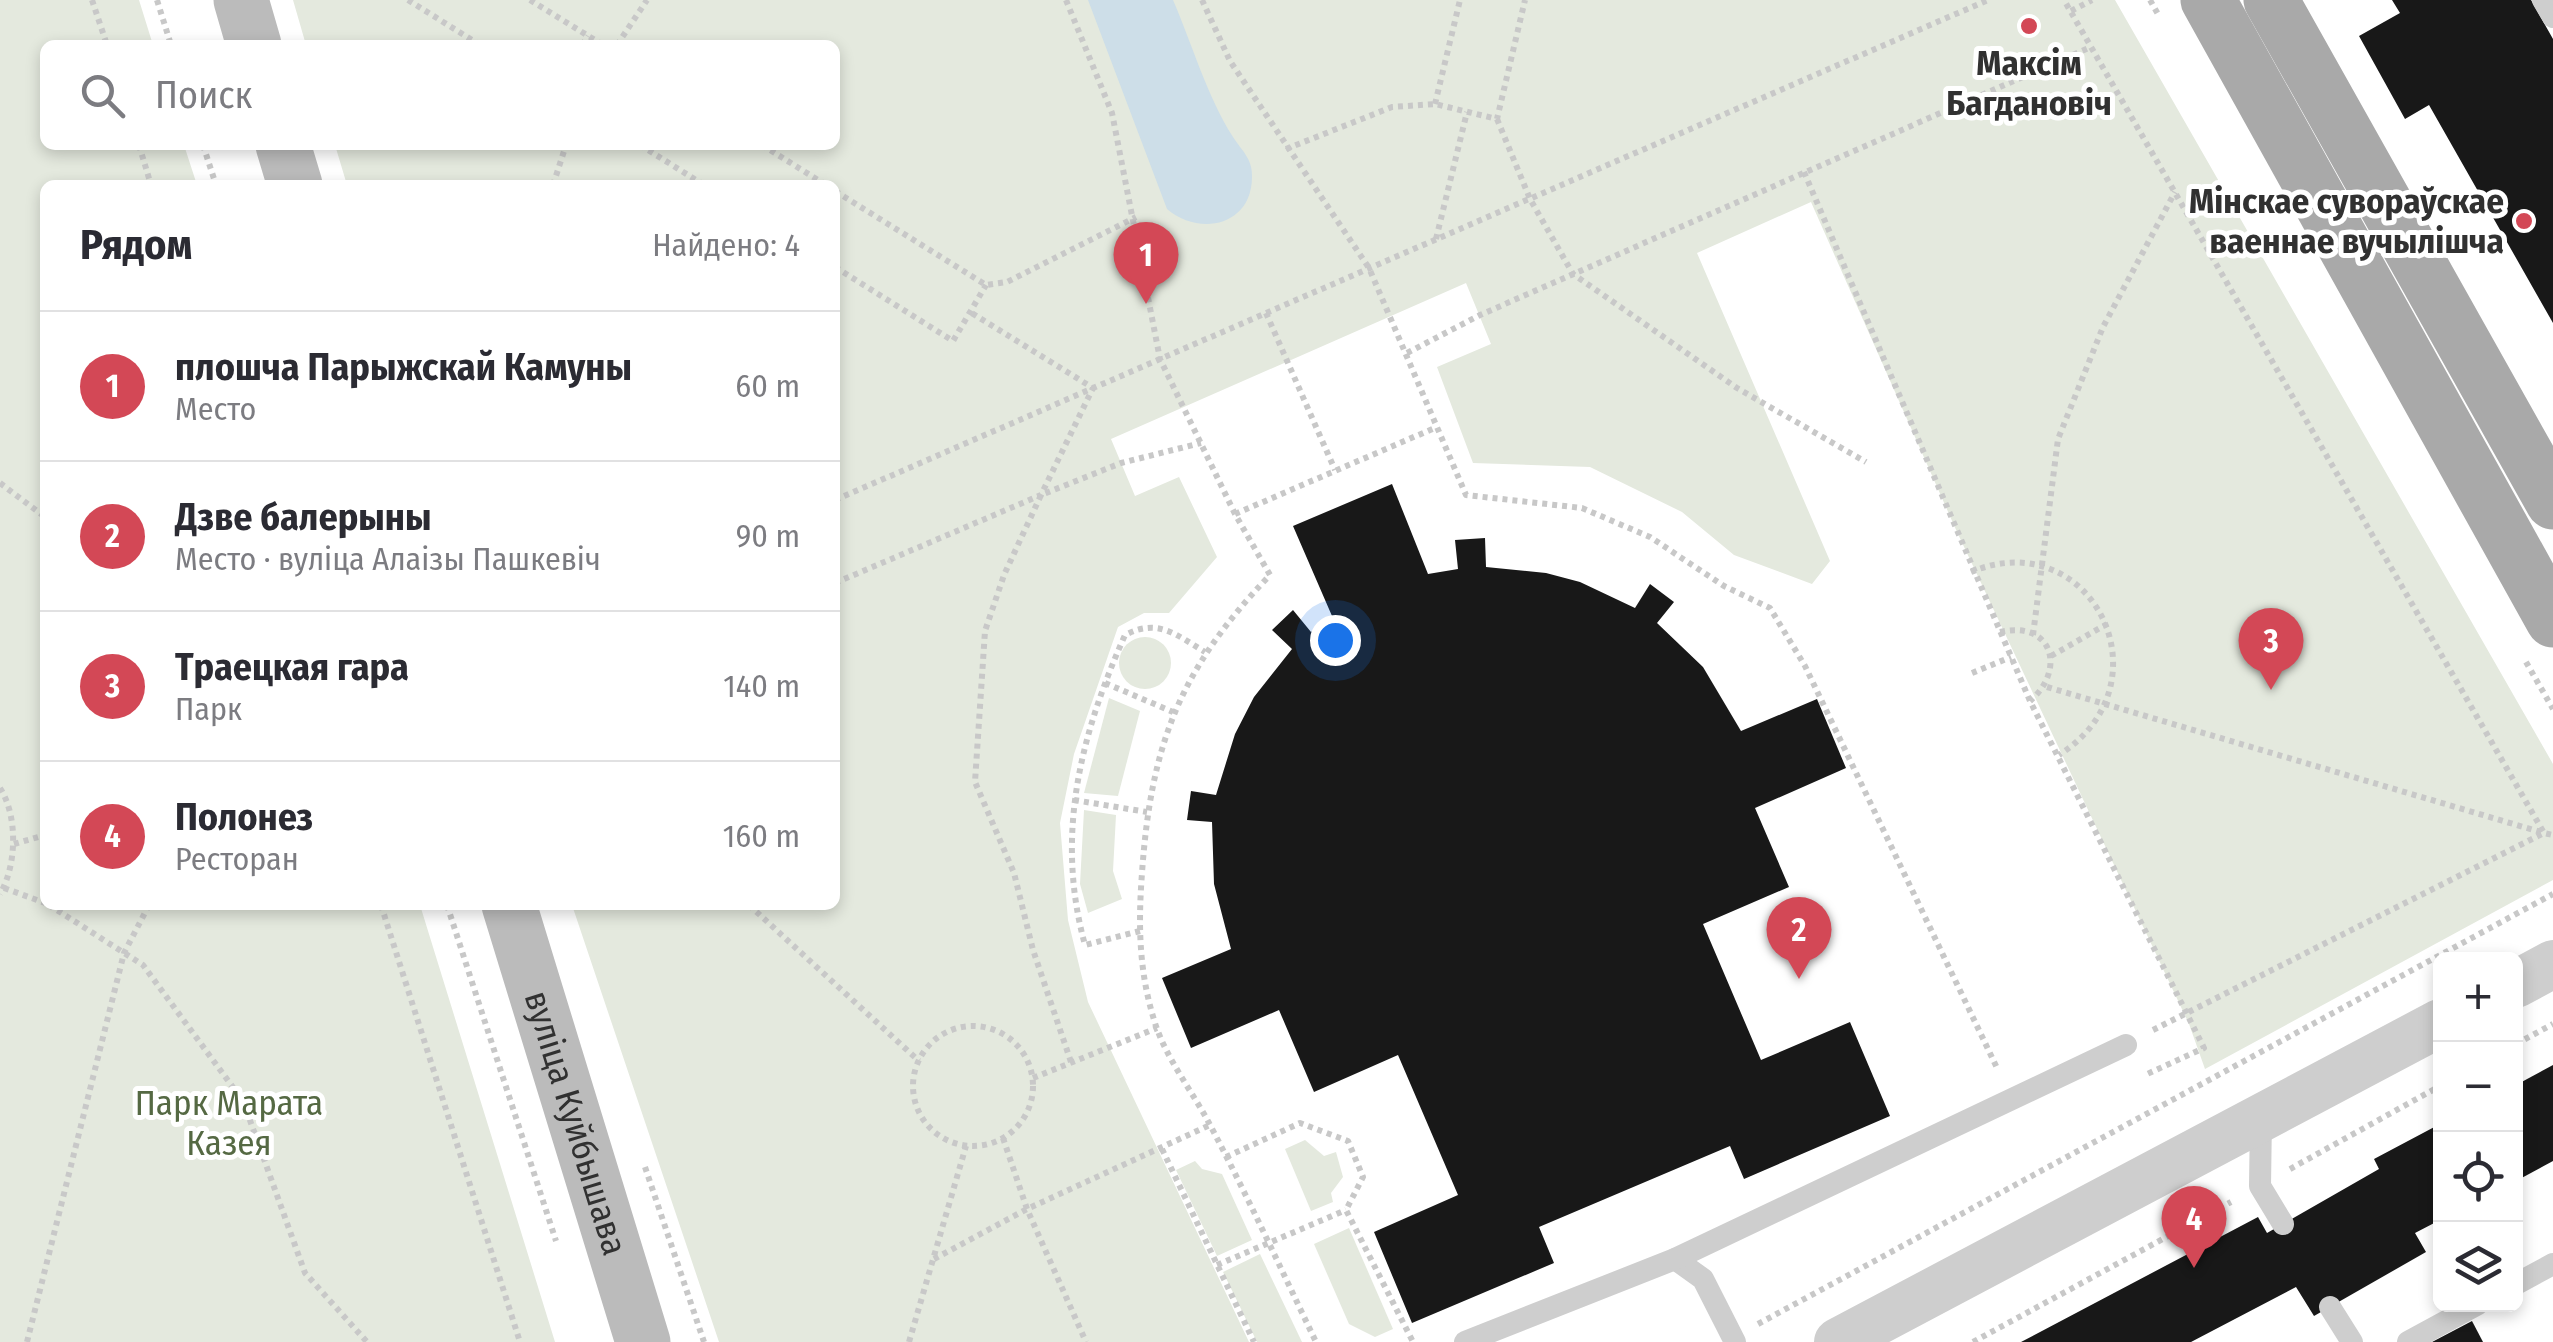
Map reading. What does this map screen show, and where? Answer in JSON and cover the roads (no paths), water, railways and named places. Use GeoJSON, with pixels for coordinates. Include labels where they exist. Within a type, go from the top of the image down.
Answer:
{"type":"FeatureCollection","features":[{"type":"Feature","properties":{"kind":"main road"},"geometry":{"type":"LineString","coordinates":[[240,0],[252,40]]}},
{"type":"Feature","properties":{"kind":"main road"},"geometry":{"type":"LineString","coordinates":[[2208,0],[2553,620]]}},
{"type":"Feature","properties":{"kind":"main road"},"geometry":{"type":"LineString","coordinates":[[2271,0],[2553,502]]}},
{"type":"Feature","properties":{"kind":"main road"},"geometry":{"type":"LineString","coordinates":[[284,150],[293,180]]}},
{"type":"Feature","properties":{"kind":"main road","name":"вуліца Куйбышава"},"geometry":{"type":"LineString","coordinates":[[511,910],[643,1342]]}},
{"type":"Feature","properties":{"kind":"street"},"geometry":{"type":"LineString","coordinates":[[2523,980],[2553,964]]}},
{"type":"Feature","properties":{"kind":"street"},"geometry":{"type":"LineString","coordinates":[[1838,1342],[2433,1027]]}},
{"type":"Feature","properties":{"kind":"lane"},"geometry":{"type":"LineString","coordinates":[[2542,0],[2553,17]]}},
{"type":"Feature","properties":{"kind":"lane"},"geometry":{"type":"LineString","coordinates":[[1465,1342],[1675,1259],[2126,1045]]}},
{"type":"Feature","properties":{"kind":"lane"},"geometry":{"type":"LineString","coordinates":[[2262,1118],[2260,1186],[2282,1224]]}},
{"type":"Feature","properties":{"kind":"lane"},"geometry":{"type":"LineString","coordinates":[[1675,1259],[1702,1279],[1725,1329],[1735,1339]]}},
{"type":"Feature","properties":{"kind":"lane"},"geometry":{"type":"LineString","coordinates":[[2523,1280],[2553,1264]]}},
{"type":"Feature","properties":{"kind":"lane"},"geometry":{"type":"LineString","coordinates":[[2330,1307],[2352,1342]]}},
{"type":"Feature","properties":{"kind":"lane"},"geometry":{"type":"LineString","coordinates":[[2408,1342],[2463,1312]]}},
{"type":"Feature","properties":{"kind":"place","name":"Максім Багдановіч"},"geometry":{"type":"Point","coordinates":[2029,26]}},
{"type":"Feature","properties":{"kind":"place","name":"Мінскае сувораўскае ваеннае вучылішча"},"geometry":{"type":"Point","coordinates":[2524,221]}},
{"type":"Feature","properties":{"kind":"place","name":"плошча Парыжскай Камуны"},"geometry":{"type":"Point","coordinates":[1146,304]}},
{"type":"Feature","properties":{"kind":"place","name":"Траецкая гара"},"geometry":{"type":"Point","coordinates":[2271,690]}},
{"type":"Feature","properties":{"kind":"place","name":"Дзве балерыны"},"geometry":{"type":"Point","coordinates":[1799,979]}},
{"type":"Feature","properties":{"kind":"place","name":"Полонез"},"geometry":{"type":"Point","coordinates":[2194,1268]}},
{"type":"Feature","properties":{"kind":"park label","name":"Парк Марата Казея"},"geometry":{"type":"Point","coordinates":[229,1123]}}]}
